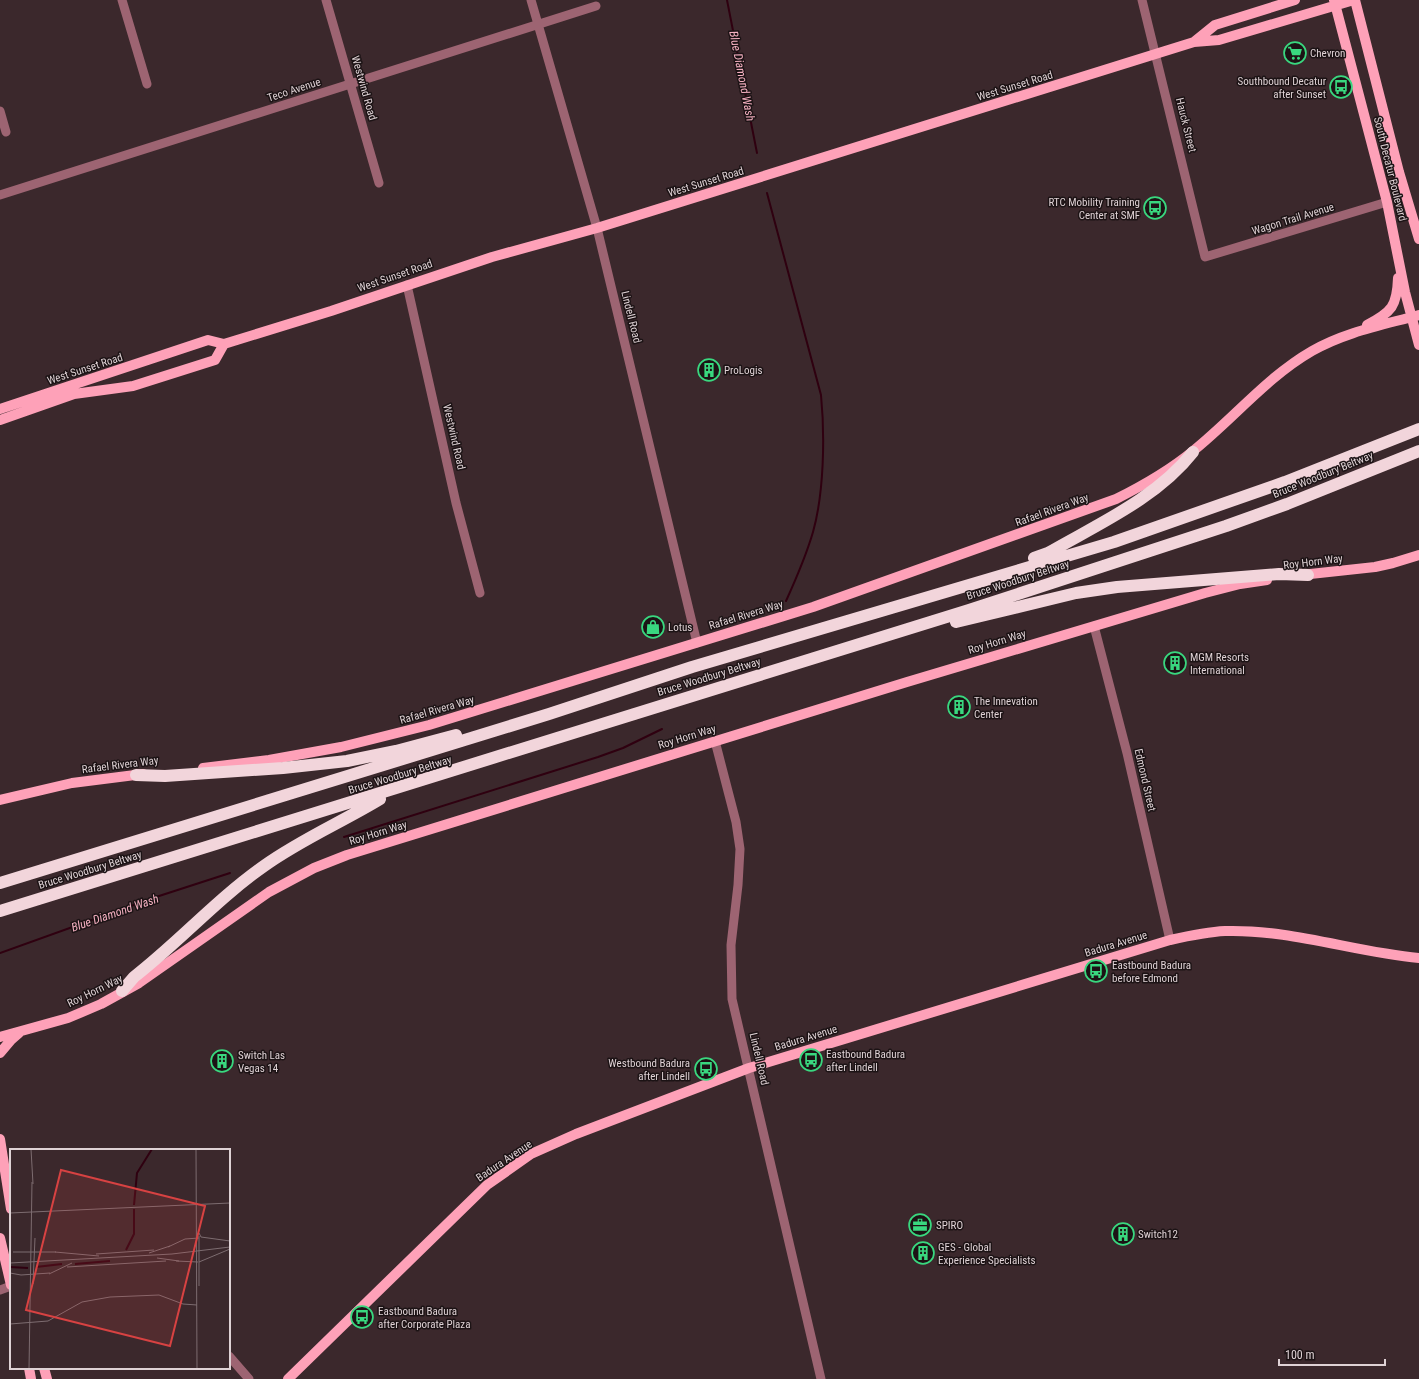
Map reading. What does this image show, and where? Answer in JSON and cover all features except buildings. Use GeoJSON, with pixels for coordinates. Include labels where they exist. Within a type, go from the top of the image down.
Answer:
{"type":"FeatureCollection","features":[{"type":"Feature","properties":{"kind":"highway","name":"Bruce Woodbury Beltway"},"geometry":{"type":"LineString","coordinates":[[0,883],[549,714],[692,667],[1114,542],[1271,487],[1419,429]]}},
{"type":"Feature","properties":{"kind":"highway","name":"Bruce Woodbury Beltway"},"geometry":{"type":"LineString","coordinates":[[0,911],[394,790],[969,610],[1226,526],[1287,504],[1419,451]]}},
{"type":"Feature","properties":{"kind":"highway"},"geometry":{"type":"LineString","coordinates":[[980,582],[1009,568],[1048,553],[1139,500],[1175,473],[1193,452]]}},
{"type":"Feature","properties":{"kind":"highway"},"geometry":{"type":"LineString","coordinates":[[872,640],[1076,593],[1117,587],[1279,574],[1308,575]]}},
{"type":"Feature","properties":{"kind":"highway"},"geometry":{"type":"LineString","coordinates":[[136,775],[165,776],[283,768],[347,760],[396,751],[518,718],[549,714]]}},
{"type":"Feature","properties":{"kind":"highway"},"geometry":{"type":"LineString","coordinates":[[122,991],[134,977],[153,963],[198,920],[259,869],[295,846],[346,820],[394,790]]}},
{"type":"Feature","properties":{"kind":"main road","name":"West Sunset Road"},"geometry":{"type":"LineString","coordinates":[[1194,42],[1215,25],[1295,0]]}},
{"type":"Feature","properties":{"kind":"main road","name":"West Sunset Road"},"geometry":{"type":"LineString","coordinates":[[0,409],[208,340],[224,344],[331,311],[492,257],[597,228],[1194,42],[1219,40],[1335,3],[1355,0]]}},
{"type":"Feature","properties":{"kind":"main road","name":"South Decatur Boulevard"},"geometry":{"type":"LineString","coordinates":[[1355,0],[1399,172],[1419,239]]}},
{"type":"Feature","properties":{"kind":"main road","name":"South Decatur Boulevard"},"geometry":{"type":"LineString","coordinates":[[1335,3],[1387,202],[1399,260],[1415,316],[1419,345]]}},
{"type":"Feature","properties":{"kind":"main road"},"geometry":{"type":"LineString","coordinates":[[1349,334],[1384,315],[1392,307],[1397,294],[1399,260]]}},
{"type":"Feature","properties":{"kind":"main road","name":"Rafael Rivera Way"},"geometry":{"type":"LineString","coordinates":[[1,799],[72,783],[269,760],[341,747],[429,725],[859,592],[1116,499],[1193,452],[1283,370],[1312,351],[1349,334],[1415,316]]}},
{"type":"Feature","properties":{"kind":"main road","name":"West Sunset Road"},"geometry":{"type":"LineString","coordinates":[[0,420],[74,394],[133,386],[215,360],[224,344]]}},
{"type":"Feature","properties":{"kind":"main road","name":"Roy Horn Way"},"geometry":{"type":"LineString","coordinates":[[0,1037],[68,1018],[101,1004],[122,991],[139,983],[263,896],[314,868],[347,855],[1094,626],[1240,584],[1393,563],[1419,555]]}},
{"type":"Feature","properties":{"kind":"main road"},"geometry":{"type":"LineString","coordinates":[[1393,563],[1404,564],[1419,561]]}},
{"type":"Feature","properties":{"kind":"main road","name":"Badura Avenue"},"geometry":{"type":"LineString","coordinates":[[288,1379],[487,1185],[532,1154],[576,1134],[749,1068],[1170,940],[1195,934],[1225,931],[1270,933],[1419,958]]}},
{"type":"Feature","properties":{"kind":"main road"},"geometry":{"type":"LineString","coordinates":[[0,1053],[11,1040],[24,1030]]}},
{"type":"Feature","properties":{"kind":"main road"},"geometry":{"type":"LineString","coordinates":[[0,1139],[10,1203]]}},
{"type":"Feature","properties":{"kind":"main road"},"geometry":{"type":"LineString","coordinates":[[0,1238],[10,1282]]}},
{"type":"Feature","properties":{"kind":"main road"},"geometry":{"type":"LineString","coordinates":[[29,1369],[31,1379]]}},
{"type":"Feature","properties":{"kind":"main road"},"geometry":{"type":"LineString","coordinates":[[44,1369],[47,1379]]}},
{"type":"Feature","properties":{"kind":"street"},"geometry":{"type":"LineString","coordinates":[[122,0],[147,84]]}},
{"type":"Feature","properties":{"kind":"street","name":"Westwind Road"},"geometry":{"type":"LineString","coordinates":[[326,0],[380,183]]}},
{"type":"Feature","properties":{"kind":"street","name":"Lindell Road"},"geometry":{"type":"LineString","coordinates":[[531,0],[597,228],[697,643]]}},
{"type":"Feature","properties":{"kind":"street","name":"Hauck Street"},"geometry":{"type":"LineString","coordinates":[[1142,0],[1205,256]]}},
{"type":"Feature","properties":{"kind":"street","name":"Teco Avenue"},"geometry":{"type":"LineString","coordinates":[[0,195],[596,6]]}},
{"type":"Feature","properties":{"kind":"street"},"geometry":{"type":"LineString","coordinates":[[0,111],[6,132]]}},
{"type":"Feature","properties":{"kind":"street","name":"Wagon Trail Avenue"},"geometry":{"type":"LineString","coordinates":[[1205,256],[1387,202]]}},
{"type":"Feature","properties":{"kind":"street","name":"Westwind Road"},"geometry":{"type":"LineString","coordinates":[[407,285],[456,503],[480,593]]}},
{"type":"Feature","properties":{"kind":"street","name":"Edmond Street"},"geometry":{"type":"LineString","coordinates":[[1094,626],[1127,753],[1170,940]]}},
{"type":"Feature","properties":{"kind":"street","name":"Lindell Road"},"geometry":{"type":"LineString","coordinates":[[716,741],[736,822],[740,849],[731,945],[732,999],[821,1379]]}},
{"type":"Feature","properties":{"kind":"street"},"geometry":{"type":"LineString","coordinates":[[0,1290],[10,1286]]}},
{"type":"Feature","properties":{"kind":"street"},"geometry":{"type":"LineString","coordinates":[[230,1357],[249,1379]]}},
{"type":"Feature","properties":{"kind":"waterway","name":"Blue Diamond Wash"},"geometry":{"type":"LineString","coordinates":[[727,0],[757,153]]}},
{"type":"Feature","properties":{"kind":"waterway"},"geometry":{"type":"LineString","coordinates":[[767,193],[821,395],[823,428],[823,464],[817,517],[807,550],[786,601]]}},
{"type":"Feature","properties":{"kind":"waterway"},"geometry":{"type":"LineString","coordinates":[[344,837],[598,757],[623,748],[662,729]]}},
{"type":"Feature","properties":{"kind":"waterway","name":"Blue Diamond Wash"},"geometry":{"type":"LineString","coordinates":[[0,953],[156,897],[230,873]]}},
{"type":"Feature","properties":{"kind":"place","name":"Chevron"},"geometry":{"type":"Point","coordinates":[1295,53]}},
{"type":"Feature","properties":{"kind":"place","name":"Southbound Decatur after Sunset"},"geometry":{"type":"Point","coordinates":[1341,87]}},
{"type":"Feature","properties":{"kind":"place","name":"RTC Mobility Training Center at SMF"},"geometry":{"type":"Point","coordinates":[1155,208]}},
{"type":"Feature","properties":{"kind":"place","name":"ProLogis"},"geometry":{"type":"Point","coordinates":[709,370]}},
{"type":"Feature","properties":{"kind":"place","name":"Lotus"},"geometry":{"type":"Point","coordinates":[653,627]}},
{"type":"Feature","properties":{"kind":"place","name":"MGM Resorts International"},"geometry":{"type":"Point","coordinates":[1175,663]}},
{"type":"Feature","properties":{"kind":"place","name":"The Innevation Center"},"geometry":{"type":"Point","coordinates":[959,707]}},
{"type":"Feature","properties":{"kind":"place","name":"Eastbound Badura before Edmond"},"geometry":{"type":"Point","coordinates":[1096,971]}},
{"type":"Feature","properties":{"kind":"place","name":"Eastbound Badura after Lindell"},"geometry":{"type":"Point","coordinates":[811,1060]}},
{"type":"Feature","properties":{"kind":"place","name":"Switch Las Vegas 14"},"geometry":{"type":"Point","coordinates":[222,1061]}},
{"type":"Feature","properties":{"kind":"place","name":"Westbound Badura after Lindell"},"geometry":{"type":"Point","coordinates":[706,1069]}},
{"type":"Feature","properties":{"kind":"place","name":"SPIRO"},"geometry":{"type":"Point","coordinates":[920,1225]}},
{"type":"Feature","properties":{"kind":"place","name":"Switch12"},"geometry":{"type":"Point","coordinates":[1123,1234]}},
{"type":"Feature","properties":{"kind":"place","name":"GES - Global Experience Specialists"},"geometry":{"type":"Point","coordinates":[923,1253]}},
{"type":"Feature","properties":{"kind":"place","name":"Eastbound Badura after Corporate Plaza"},"geometry":{"type":"Point","coordinates":[362,1317]}}]}
